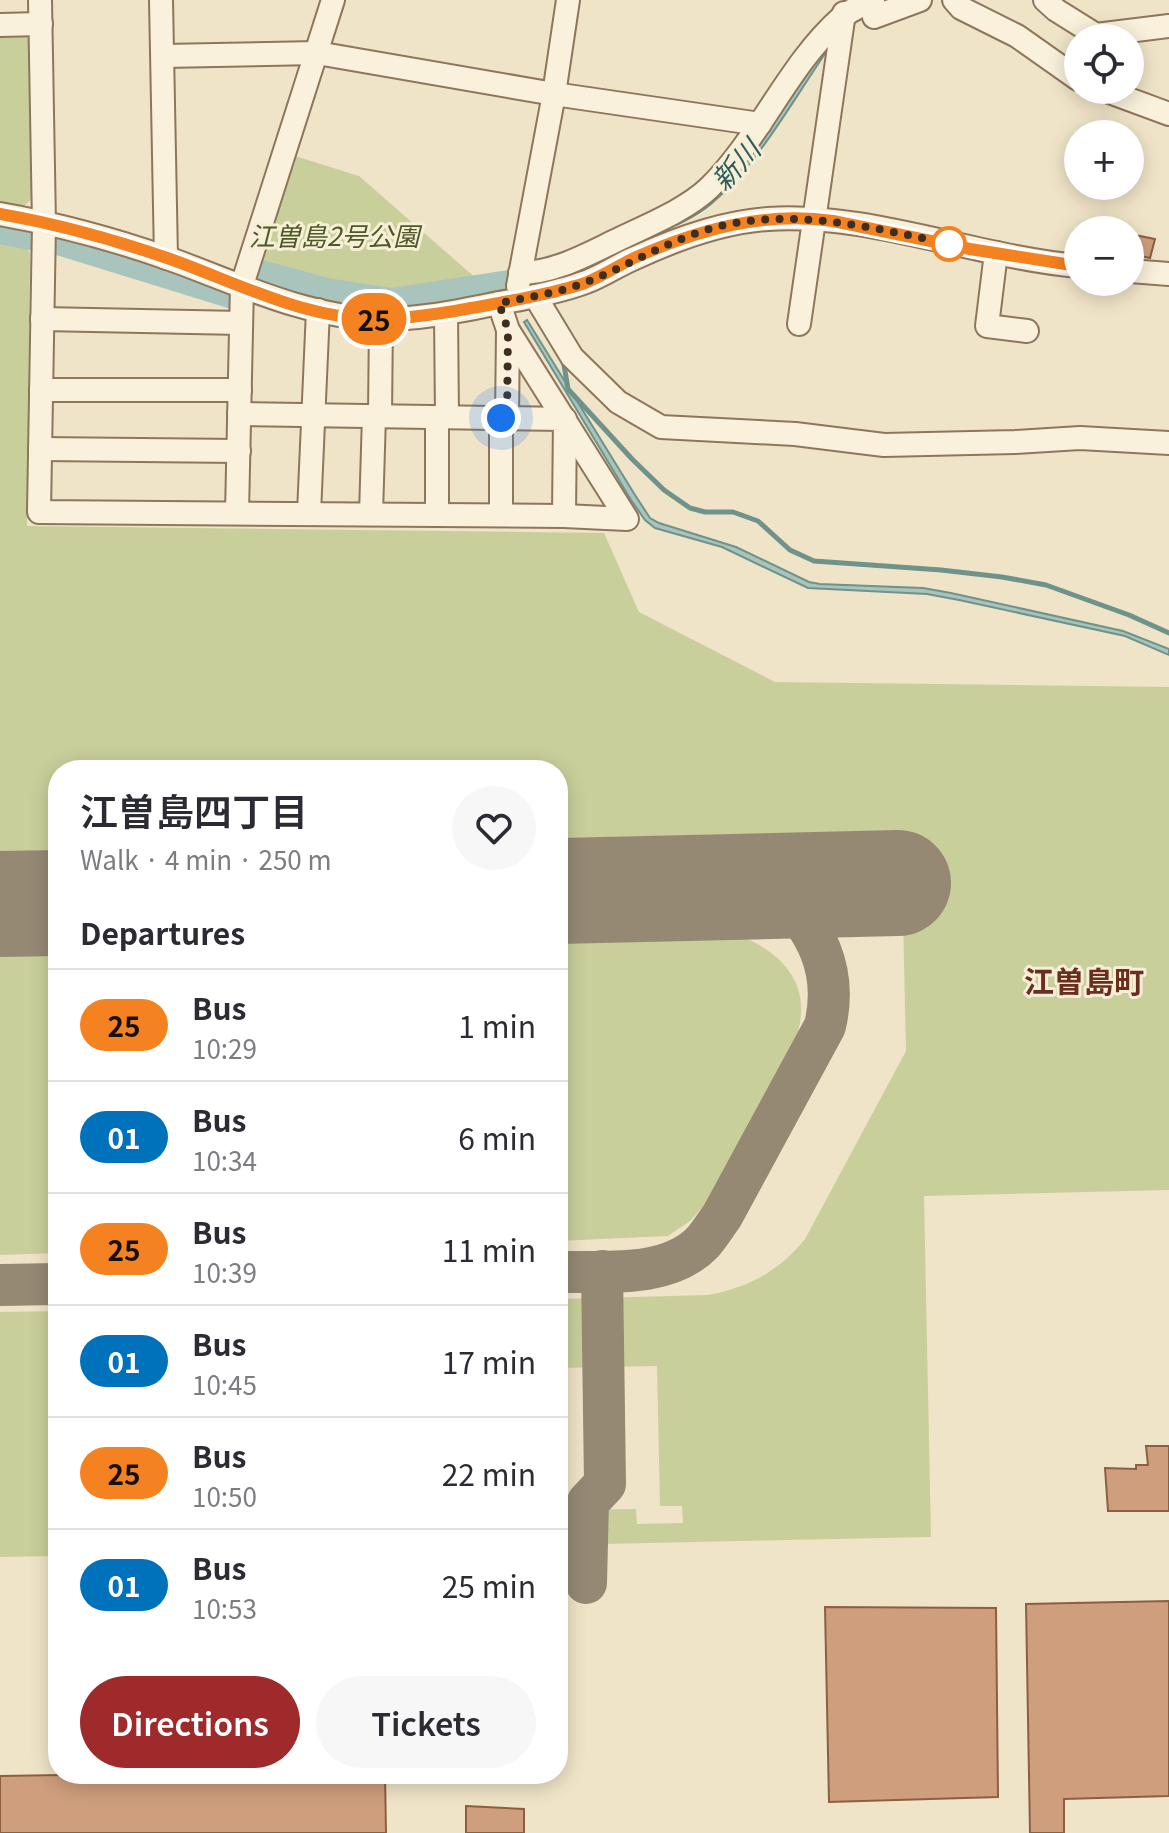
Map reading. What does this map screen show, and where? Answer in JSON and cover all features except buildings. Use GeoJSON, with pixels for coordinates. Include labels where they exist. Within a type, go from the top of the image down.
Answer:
{"type":"FeatureCollection","features":[{"type":"Feature","properties":{"kind":"street"},"geometry":{"type":"LineString","coordinates":[[40,0],[44,224],[39,512],[501,515],[627,519],[508,330]]}},
{"type":"Feature","properties":{"kind":"street"},"geometry":{"type":"LineString","coordinates":[[161,0],[166,258]]}},
{"type":"Feature","properties":{"kind":"street"},"geometry":{"type":"LineString","coordinates":[[237,513],[242,285],[333,0]]}},
{"type":"Feature","properties":{"kind":"street"},"geometry":{"type":"LineString","coordinates":[[501,515],[508,330],[517,300],[568,0]]}},
{"type":"Feature","properties":{"kind":"street"},"geometry":{"type":"LineString","coordinates":[[845,8],[874,9],[920,0]]}},
{"type":"Feature","properties":{"kind":"street"},"geometry":{"type":"LineString","coordinates":[[954,0],[961,8],[1017,36],[1064,69]]}},
{"type":"Feature","properties":{"kind":"street"},"geometry":{"type":"LineString","coordinates":[[1056,3],[1096,35],[1169,26]]}},
{"type":"Feature","properties":{"kind":"street"},"geometry":{"type":"LineString","coordinates":[[520,273],[532,273],[571,262],[668,215],[708,189],[845,8]]}},
{"type":"Feature","properties":{"kind":"street"},"geometry":{"type":"LineString","coordinates":[[799,324],[845,8]]}},
{"type":"Feature","properties":{"kind":"street"},"geometry":{"type":"LineString","coordinates":[[0,25],[41,24]]}},
{"type":"Feature","properties":{"kind":"street"},"geometry":{"type":"LineString","coordinates":[[163,56],[317,53],[554,94],[760,124]]}},
{"type":"Feature","properties":{"kind":"street"},"geometry":{"type":"LineString","coordinates":[[1142,104],[1169,114]]}},
{"type":"Feature","properties":{"kind":"street"},"geometry":{"type":"LineString","coordinates":[[0,214],[166,258],[285,302],[348,317],[381,319],[446,314],[517,300],[589,281],[634,259],[723,226],[767,219],[814,219],[1064,264]]}},
{"type":"Feature","properties":{"kind":"street"},"geometry":{"type":"LineString","coordinates":[[996,253],[987,326],[1027,331]]}},
{"type":"Feature","properties":{"kind":"street"},"geometry":{"type":"LineString","coordinates":[[1144,272],[1169,274]]}},
{"type":"Feature","properties":{"kind":"street"},"geometry":{"type":"LineString","coordinates":[[517,300],[618,402],[661,427],[795,434],[884,445],[1080,438],[1169,443]]}},
{"type":"Feature","properties":{"kind":"street"},"geometry":{"type":"LineString","coordinates":[[309,513],[318,310]]}},
{"type":"Feature","properties":{"kind":"street"},"geometry":{"type":"LineString","coordinates":[[437,515],[446,314]]}},
{"type":"Feature","properties":{"kind":"street"},"geometry":{"type":"LineString","coordinates":[[42,319],[241,323]]}},
{"type":"Feature","properties":{"kind":"street"},"geometry":{"type":"LineString","coordinates":[[371,514],[381,319]]}},
{"type":"Feature","properties":{"kind":"street"},"geometry":{"type":"LineString","coordinates":[[41,390],[240,390]]}},
{"type":"Feature","properties":{"kind":"street"},"geometry":{"type":"LineString","coordinates":[[239,414],[565,419]]}},
{"type":"Feature","properties":{"kind":"street"},"geometry":{"type":"LineString","coordinates":[[564,516],[565,419]]}},
{"type":"Feature","properties":{"kind":"street"},"geometry":{"type":"LineString","coordinates":[[40,449],[239,451]]}},
{"type":"Feature","properties":{"kind":"green space"},"geometry":{"type":"Polygon","coordinates":[[[0,34],[24,34],[34,45],[36,195],[24,206],[0,202],[0,34]]]}},
{"type":"Feature","properties":{"kind":"green space","name":"江曽島2号公園"},"geometry":{"type":"Polygon","coordinates":[[[295,156],[359,176],[494,294],[382,308],[330,301],[254,276],[295,156]]]}},
{"type":"Feature","properties":{"kind":"green space"},"geometry":{"type":"Polygon","coordinates":[[[0,237],[18,240],[30,253],[27,526],[604,533],[639,612],[775,682],[1169,687],[1169,1190],[924,1196],[931,1537],[568,1545],[568,1510],[636,1509],[637,1524],[683,1523],[682,1506],[660,1506],[657,1366],[568,1368],[568,1299],[723,1292],[749,1283],[773,1269],[805,1239],[906,1051],[901,831],[568,838],[568,760],[48,760],[48,850],[0,852],[0,237]]]}},
{"type":"Feature","properties":{"kind":"green space"},"geometry":{"type":"Polygon","coordinates":[[[745,938],[776,957],[787,968],[800,994],[801,1010],[794,1044],[707,1202],[690,1221],[668,1236],[568,1241],[568,943],[745,938]]]}},
{"type":"Feature","properties":{"kind":"green space"},"geometry":{"type":"Polygon","coordinates":[[[48,954],[48,1253],[0,1255],[0,956],[48,954]]]}},
{"type":"Feature","properties":{"kind":"green space"},"geometry":{"type":"Polygon","coordinates":[[[48,1311],[48,1556],[0,1557],[0,1312],[48,1311]]]}},
{"type":"Feature","properties":{"kind":"water"},"geometry":{"type":"Polygon","coordinates":[[[823,45],[829,48],[774,130],[745,169],[711,204],[682,222],[588,267],[545,282],[543,275],[682,214],[823,45]]]}},
{"type":"Feature","properties":{"kind":"water"},"geometry":{"type":"Polygon","coordinates":[[[294,282],[348,295],[372,297],[419,297],[497,286],[498,292],[383,307],[339,303],[292,290],[294,282]]]}},
{"type":"Feature","properties":{"kind":"water"},"geometry":{"type":"Polygon","coordinates":[[[527,320],[635,495],[650,518],[659,523],[736,547],[809,582],[923,588],[951,593],[1123,631],[1169,649],[1169,655],[1125,636],[927,594],[808,588],[722,547],[655,528],[631,500],[524,322],[527,320]]]}},
{"type":"Feature","properties":{"kind":"waterway","name":"新川"},"geometry":{"type":"LineString","coordinates":[[0,230],[62,242],[240,297],[261,274],[327,292],[391,302],[543,279]]}},
{"type":"Feature","properties":{"kind":"waterway"},"geometry":{"type":"LineString","coordinates":[[563,359],[568,389],[632,459],[664,490],[690,508],[705,512],[733,512],[758,521],[790,550],[814,561],[941,570],[1046,585],[1169,633]]}},
{"type":"Feature","properties":{"kind":"taxiway"},"geometry":{"type":"LineString","coordinates":[[568,1272],[615,1272],[672,1262],[689,1254],[703,1242],[722,1216],[825,1026],[829,985],[826,967],[812,934],[778,886]]}},
{"type":"Feature","properties":{"kind":"taxiway"},"geometry":{"type":"LineString","coordinates":[[586,1583],[588,1502],[605,1484],[602,1271]]}},
{"type":"Feature","properties":{"kind":"taxiway"},"geometry":{"type":"LineString","coordinates":[[0,1285],[48,1284]]}},
{"type":"Feature","properties":{"kind":"runway"},"geometry":{"type":"LineString","coordinates":[[568,891],[898,883]]}},
{"type":"Feature","properties":{"kind":"runway"},"geometry":{"type":"LineString","coordinates":[[0,904],[48,903]]}},
{"type":"Feature","properties":{"kind":"bus line","name":"25"},"geometry":{"type":"LineString","coordinates":[[0,214],[66,229],[166,258],[285,302],[348,317],[381,319],[446,314],[561,291],[676,241],[723,226],[767,219],[833,221],[1064,264]]}},
{"type":"Feature","properties":{"kind":"district","name":"江曽島町"},"geometry":{"type":"Point","coordinates":[1084,983]}},
{"type":"Feature","properties":{"kind":"route"},"geometry":{"type":"LineString","coordinates":[[501,418],[507,418],[508,330],[499,303],[561,291],[676,241],[723,226],[767,219],[814,219],[852,224],[949,244]]}}]}
